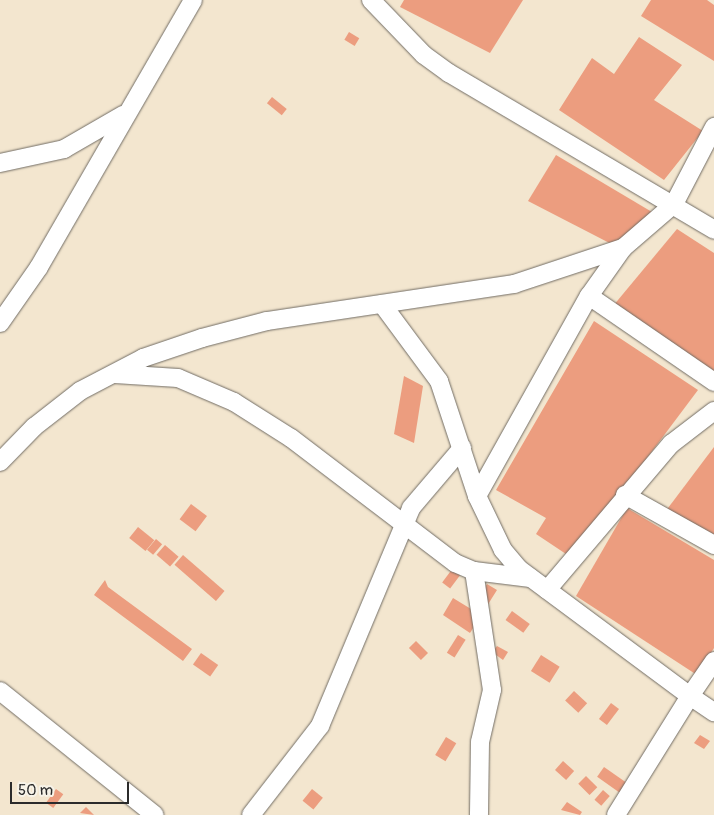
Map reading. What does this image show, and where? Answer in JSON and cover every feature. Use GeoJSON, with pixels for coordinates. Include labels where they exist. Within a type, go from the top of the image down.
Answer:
{"type":"FeatureCollection","features":[{"type":"Feature","properties":{"kind":"street"},"geometry":{"type":"LineString","coordinates":[[0,323],[39,267],[123,115],[193,0]]}},
{"type":"Feature","properties":{"kind":"street"},"geometry":{"type":"LineString","coordinates":[[378,3],[424,56],[449,73],[674,204],[714,230]]}},
{"type":"Feature","properties":{"kind":"street"},"geometry":{"type":"LineString","coordinates":[[0,163],[64,149],[123,115]]}},
{"type":"Feature","properties":{"kind":"street"},"geometry":{"type":"LineString","coordinates":[[477,496],[589,296],[623,248],[674,204],[714,127]]}},
{"type":"Feature","properties":{"kind":"street"},"geometry":{"type":"LineString","coordinates":[[0,462],[34,427],[110,374],[202,338],[267,321],[514,284],[623,248]]}},
{"type":"Feature","properties":{"kind":"street"},"geometry":{"type":"LineString","coordinates":[[589,296],[714,382]]}},
{"type":"Feature","properties":{"kind":"street"},"geometry":{"type":"LineString","coordinates":[[382,304],[439,382],[477,496],[503,550],[531,578],[714,712]]}},
{"type":"Feature","properties":{"kind":"street"},"geometry":{"type":"LineString","coordinates":[[110,374],[178,378],[234,402],[291,438],[403,525],[474,571],[531,578]]}},
{"type":"Feature","properties":{"kind":"street"},"geometry":{"type":"LineString","coordinates":[[547,590],[625,495],[684,431],[714,411]]}},
{"type":"Feature","properties":{"kind":"street"},"geometry":{"type":"LineString","coordinates":[[251,815],[330,707],[403,525],[421,495],[462,448]]}},
{"type":"Feature","properties":{"kind":"street"},"geometry":{"type":"LineString","coordinates":[[625,495],[714,545]]}},
{"type":"Feature","properties":{"kind":"street"},"geometry":{"type":"LineString","coordinates":[[474,571],[492,690],[480,742],[479,815]]}},
{"type":"Feature","properties":{"kind":"street"},"geometry":{"type":"LineString","coordinates":[[616,815],[714,661]]}},
{"type":"Feature","properties":{"kind":"street"},"geometry":{"type":"LineString","coordinates":[[0,691],[155,815]]}},
{"type":"Feature","properties":{"kind":"building"},"geometry":{"type":"Polygon","coordinates":[[[404,0],[523,0],[490,53],[400,7],[404,0]]]}},
{"type":"Feature","properties":{"kind":"building"},"geometry":{"type":"Polygon","coordinates":[[[651,0],[707,0],[714,5],[714,61],[641,16],[651,0]]]}},
{"type":"Feature","properties":{"kind":"building"},"geometry":{"type":"Polygon","coordinates":[[[349,32],[359,38],[355,46],[344,40],[349,32]]]}},
{"type":"Feature","properties":{"kind":"building"},"geometry":{"type":"Polygon","coordinates":[[[639,37],[682,65],[654,100],[703,131],[664,180],[559,110],[592,58],[614,74],[639,37]]]}},
{"type":"Feature","properties":{"kind":"building"},"geometry":{"type":"Polygon","coordinates":[[[272,97],[287,109],[282,115],[267,103],[272,97]]]}},
{"type":"Feature","properties":{"kind":"building"},"geometry":{"type":"Polygon","coordinates":[[[556,155],[652,212],[623,250],[528,201],[556,155]]]}},
{"type":"Feature","properties":{"kind":"building"},"geometry":{"type":"Polygon","coordinates":[[[677,229],[714,253],[714,387],[613,306],[677,229]]]}},
{"type":"Feature","properties":{"kind":"building"},"geometry":{"type":"Polygon","coordinates":[[[594,321],[698,390],[572,558],[536,534],[546,518],[496,490],[594,321]]]}},
{"type":"Feature","properties":{"kind":"building"},"geometry":{"type":"Polygon","coordinates":[[[404,376],[423,386],[414,443],[394,434],[404,376]]]}},
{"type":"Feature","properties":{"kind":"building"},"geometry":{"type":"Polygon","coordinates":[[[714,447],[714,542],[665,512],[714,447]]]}},
{"type":"Feature","properties":{"kind":"building"},"geometry":{"type":"Polygon","coordinates":[[[191,504],[207,516],[196,531],[180,519],[191,504]]]}},
{"type":"Feature","properties":{"kind":"building"},"geometry":{"type":"Polygon","coordinates":[[[627,508],[714,560],[714,648],[697,675],[576,596],[627,508]]]}},
{"type":"Feature","properties":{"kind":"building"},"geometry":{"type":"Polygon","coordinates":[[[138,527],[154,540],[146,551],[129,538],[138,527]]]}},
{"type":"Feature","properties":{"kind":"building"},"geometry":{"type":"Polygon","coordinates":[[[156,539],[162,544],[153,555],[147,550],[156,539]]]}},
{"type":"Feature","properties":{"kind":"building"},"geometry":{"type":"Polygon","coordinates":[[[165,545],[179,557],[170,567],[156,555],[165,545]]]}},
{"type":"Feature","properties":{"kind":"building"},"geometry":{"type":"Polygon","coordinates":[[[183,555],[225,591],[216,601],[174,565],[183,555]]]}},
{"type":"Feature","properties":{"kind":"building"},"geometry":{"type":"Polygon","coordinates":[[[453,568],[461,574],[450,588],[442,582],[453,568]]]}},
{"type":"Feature","properties":{"kind":"building"},"geometry":{"type":"Polygon","coordinates":[[[105,580],[108,587],[192,649],[183,661],[94,595],[105,580]]]}},
{"type":"Feature","properties":{"kind":"building"},"geometry":{"type":"Polygon","coordinates":[[[487,584],[497,590],[470,633],[443,615],[453,598],[471,609],[487,584]]]}},
{"type":"Feature","properties":{"kind":"building"},"geometry":{"type":"Polygon","coordinates":[[[512,611],[530,624],[523,633],[506,620],[512,611]]]}},
{"type":"Feature","properties":{"kind":"building"},"geometry":{"type":"Polygon","coordinates":[[[458,635],[466,640],[455,658],[447,653],[458,635]]]}},
{"type":"Feature","properties":{"kind":"building"},"geometry":{"type":"Polygon","coordinates":[[[416,641],[428,653],[421,660],[409,648],[416,641]]]}},
{"type":"Feature","properties":{"kind":"building"},"geometry":{"type":"Polygon","coordinates":[[[497,646],[508,652],[503,660],[492,652],[497,646]]]}},
{"type":"Feature","properties":{"kind":"building"},"geometry":{"type":"Polygon","coordinates":[[[201,653],[218,665],[210,677],[193,664],[201,653]]]}},
{"type":"Feature","properties":{"kind":"building"},"geometry":{"type":"Polygon","coordinates":[[[541,655],[560,667],[550,683],[531,671],[541,655]]]}},
{"type":"Feature","properties":{"kind":"building"},"geometry":{"type":"Polygon","coordinates":[[[574,691],[587,703],[578,713],[565,701],[574,691]]]}},
{"type":"Feature","properties":{"kind":"building"},"geometry":{"type":"Polygon","coordinates":[[[611,703],[619,709],[607,725],[599,719],[611,703]]]}},
{"type":"Feature","properties":{"kind":"building"},"geometry":{"type":"Polygon","coordinates":[[[700,735],[710,741],[704,749],[694,743],[700,735]]]}},
{"type":"Feature","properties":{"kind":"building"},"geometry":{"type":"Polygon","coordinates":[[[446,737],[456,743],[445,761],[435,755],[446,737]]]}},
{"type":"Feature","properties":{"kind":"building"},"geometry":{"type":"Polygon","coordinates":[[[563,761],[574,771],[566,780],[555,770],[563,761]]]}},
{"type":"Feature","properties":{"kind":"building"},"geometry":{"type":"Polygon","coordinates":[[[604,767],[627,783],[620,793],[597,777],[604,767]]]}},
{"type":"Feature","properties":{"kind":"building"},"geometry":{"type":"Polygon","coordinates":[[[586,776],[597,787],[590,795],[578,784],[586,776]]]}},
{"type":"Feature","properties":{"kind":"building"},"geometry":{"type":"Polygon","coordinates":[[[56,789],[63,794],[53,808],[46,803],[56,789]]]}},
{"type":"Feature","properties":{"kind":"building"},"geometry":{"type":"Polygon","coordinates":[[[312,789],[323,798],[313,809],[303,801],[312,789]]]}},
{"type":"Feature","properties":{"kind":"building"},"geometry":{"type":"Polygon","coordinates":[[[603,790],[610,796],[601,806],[594,800],[603,790]]]}},
{"type":"Feature","properties":{"kind":"building"},"geometry":{"type":"Polygon","coordinates":[[[567,802],[582,812],[580,815],[561,810],[567,802]]]}},
{"type":"Feature","properties":{"kind":"building"},"geometry":{"type":"Polygon","coordinates":[[[86,807],[94,815],[80,813],[86,807]]]}}]}
